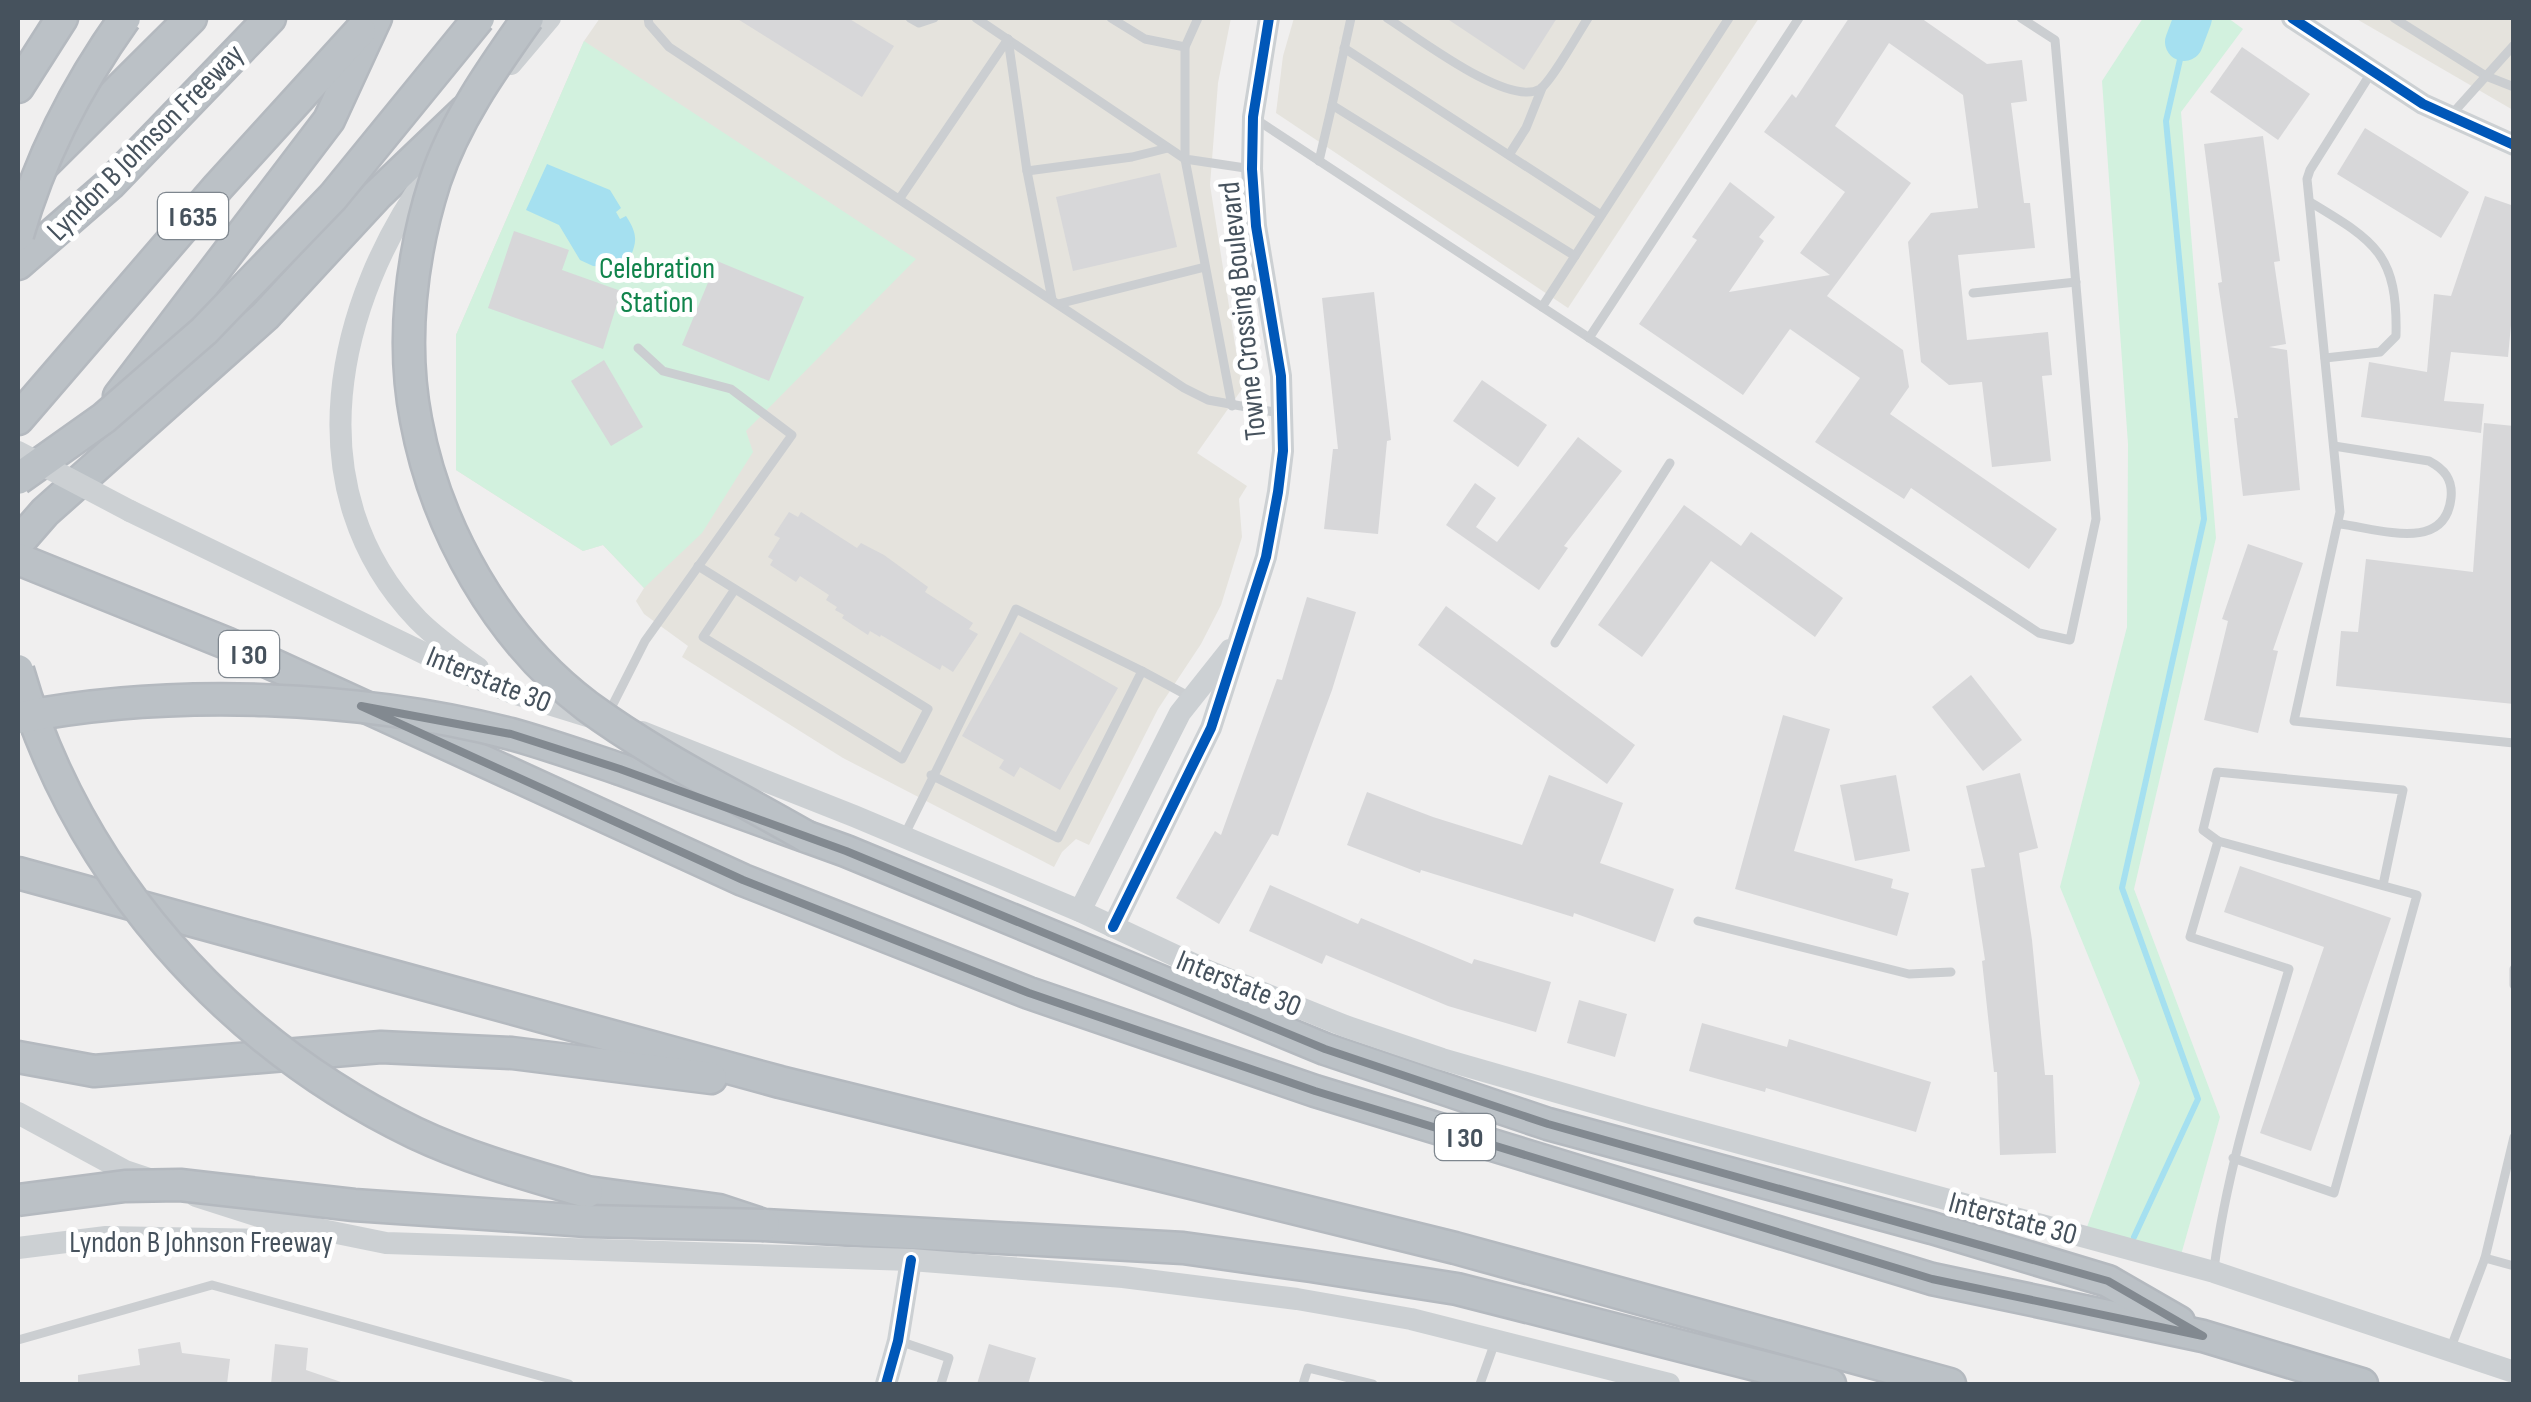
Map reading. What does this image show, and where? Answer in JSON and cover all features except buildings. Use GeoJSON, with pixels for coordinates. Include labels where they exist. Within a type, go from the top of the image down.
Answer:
{"type":"FeatureCollection","features":[{"type":"Feature","properties":{"kind":"highway"},"geometry":{"type":"LineString","coordinates":[[18,87],[62,18]]}},
{"type":"Feature","properties":{"kind":"highway"},"geometry":{"type":"LineString","coordinates":[[18,235],[35,181],[60,125],[124,18]]}},
{"type":"Feature","properties":{"kind":"highway"},"geometry":{"type":"LineString","coordinates":[[18,190],[191,18]]}},
{"type":"Feature","properties":{"kind":"highway","name":"Lyndon B Johnson Freeway"},"geometry":{"type":"LineString","coordinates":[[18,264],[110,184],[270,18]]}},
{"type":"Feature","properties":{"kind":"highway"},"geometry":{"type":"LineString","coordinates":[[45,512],[74,454],[329,120],[374,18]]}},
{"type":"Feature","properties":{"kind":"highway","name":"I 635"},"geometry":{"type":"LineString","coordinates":[[18,418],[218,187],[374,18]]}},
{"type":"Feature","properties":{"kind":"highway"},"geometry":{"type":"LineString","coordinates":[[18,479],[104,418],[204,331],[333,197],[479,18]]}},
{"type":"Feature","properties":{"kind":"highway"},"geometry":{"type":"LineString","coordinates":[[528,18],[484,80],[456,132],[436,180],[414,262],[410,352],[416,419],[432,481],[457,544],[487,596],[530,653],[586,705],[807,837]]}},
{"type":"Feature","properties":{"kind":"highway"},"geometry":{"type":"LineString","coordinates":[[18,543],[45,512],[265,316],[378,195],[501,77]]}},
{"type":"Feature","properties":{"kind":"highway","name":"I 30"},"geometry":{"type":"LineString","coordinates":[[32,564],[226,644],[743,880],[1029,993],[1315,1091],[1932,1279],[2203,1336],[2362,1384]]}},
{"type":"Feature","properties":{"kind":"highway"},"geometry":{"type":"LineString","coordinates":[[18,670],[43,746],[82,822],[130,897],[196,977],[313,1074],[418,1134],[481,1159],[587,1192],[719,1210],[764,1226]]}},
{"type":"Feature","properties":{"kind":"highway"},"geometry":{"type":"LineString","coordinates":[[18,718],[108,704],[186,700],[356,705],[510,734],[807,837],[1325,1049],[1530,1118],[1932,1228],[2108,1281],[2203,1336]]}},
{"type":"Feature","properties":{"kind":"highway"},"geometry":{"type":"LineString","coordinates":[[18,873],[821,1092],[1455,1248],[1950,1384]]}},
{"type":"Feature","properties":{"kind":"highway"},"geometry":{"type":"LineString","coordinates":[[18,1057],[94,1071],[400,1048],[512,1053],[821,1092]]}},
{"type":"Feature","properties":{"kind":"highway"},"geometry":{"type":"LineString","coordinates":[[18,1200],[125,1186],[180,1185],[354,1205],[587,1221],[764,1226],[1183,1248],[1457,1289],[1830,1384]]}},
{"type":"Feature","properties":{"kind":"main road"},"geometry":{"type":"LineString","coordinates":[[514,693],[428,628],[389,584],[350,502],[340,462],[342,386],[348,348],[374,266],[419,188],[550,18]]}},
{"type":"Feature","properties":{"kind":"main road","name":"Towne Crossing Boulevard"},"geometry":{"type":"LineString","coordinates":[[1114,928],[1211,728],[1266,557],[1278,492],[1281,376],[1256,226],[1252,169],[1253,117],[1270,18]]}},
{"type":"Feature","properties":{"kind":"main road"},"geometry":{"type":"LineString","coordinates":[[2299,19],[2372,70],[2450,117],[2514,145]]}},
{"type":"Feature","properties":{"kind":"main road","name":"Interstate 30"},"geometry":{"type":"LineString","coordinates":[[18,452],[365,627],[514,693],[657,737],[904,836],[1312,1013],[1442,1059],[2214,1272],[2514,1372]]}},
{"type":"Feature","properties":{"kind":"main road","name":"Towne Crossing Boulevard"},"geometry":{"type":"LineString","coordinates":[[1080,910],[1180,714],[1236,642]]}},
{"type":"Feature","properties":{"kind":"main road"},"geometry":{"type":"LineString","coordinates":[[18,1113],[125,1170],[194,1196],[268,1218],[386,1242],[912,1260],[1123,1277],[1298,1299],[1411,1319],[1669,1384]]}},
{"type":"Feature","properties":{"kind":"main road","name":"Lyndon B Johnson Freeway"},"geometry":{"type":"LineString","coordinates":[[18,1248],[106,1237],[386,1242]]}},
{"type":"Feature","properties":{"kind":"main road"},"geometry":{"type":"LineString","coordinates":[[886,1384],[912,1260]]}},
{"type":"Feature","properties":{"kind":"lane"},"geometry":{"type":"LineString","coordinates":[[648,18],[669,47],[1184,388],[1208,400],[1282,414]]}},
{"type":"Feature","properties":{"kind":"lane"},"geometry":{"type":"LineString","coordinates":[[910,18],[919,23],[934,18]]}},
{"type":"Feature","properties":{"kind":"lane"},"geometry":{"type":"LineString","coordinates":[[976,18],[1185,159],[1252,169]]}},
{"type":"Feature","properties":{"kind":"lane"},"geometry":{"type":"LineString","coordinates":[[1112,18],[1145,39],[1186,47]]}},
{"type":"Feature","properties":{"kind":"lane"},"geometry":{"type":"LineString","coordinates":[[1198,18],[1186,47],[1185,159],[1232,406]]}},
{"type":"Feature","properties":{"kind":"lane"},"geometry":{"type":"LineString","coordinates":[[1320,160],[1351,18]]}},
{"type":"Feature","properties":{"kind":"lane"},"geometry":{"type":"LineString","coordinates":[[1387,18],[1508,90],[1525,94],[1542,88]]}},
{"type":"Feature","properties":{"kind":"lane"},"geometry":{"type":"LineString","coordinates":[[1508,155],[1526,128],[1542,88],[1588,18]]}},
{"type":"Feature","properties":{"kind":"lane"},"geometry":{"type":"LineString","coordinates":[[1542,307],[1729,18]]}},
{"type":"Feature","properties":{"kind":"lane"},"geometry":{"type":"LineString","coordinates":[[1590,338],[1799,18]]}},
{"type":"Feature","properties":{"kind":"lane"},"geometry":{"type":"LineString","coordinates":[[1253,117],[2038,632],[2070,640],[2096,519],[2055,40],[2021,18]]}},
{"type":"Feature","properties":{"kind":"lane"},"geometry":{"type":"LineString","coordinates":[[2394,18],[2486,76],[2514,87]]}},
{"type":"Feature","properties":{"kind":"lane"},"geometry":{"type":"LineString","coordinates":[[900,198],[1008,39]]}},
{"type":"Feature","properties":{"kind":"lane"},"geometry":{"type":"LineString","coordinates":[[1008,39],[1027,171],[1055,302]]}},
{"type":"Feature","properties":{"kind":"lane"},"geometry":{"type":"LineString","coordinates":[[2450,117],[2514,45]]}},
{"type":"Feature","properties":{"kind":"lane"},"geometry":{"type":"LineString","coordinates":[[1344,48],[1601,216]]}},
{"type":"Feature","properties":{"kind":"lane"},"geometry":{"type":"LineString","coordinates":[[2372,70],[2310,170],[2340,524],[2294,720],[2514,743]]}},
{"type":"Feature","properties":{"kind":"lane"},"geometry":{"type":"LineString","coordinates":[[1332,106],[1575,256]]}},
{"type":"Feature","properties":{"kind":"lane"},"geometry":{"type":"LineString","coordinates":[[1027,171],[1132,158],[1168,148]]}},
{"type":"Feature","properties":{"kind":"lane"},"geometry":{"type":"LineString","coordinates":[[2310,202],[2358,231],[2379,250],[2391,278],[2397,322],[2396,336],[2380,352],[2325,358]]}},
{"type":"Feature","properties":{"kind":"lane"},"geometry":{"type":"LineString","coordinates":[[1055,302],[1205,266]]}},
{"type":"Feature","properties":{"kind":"lane"},"geometry":{"type":"LineString","coordinates":[[1973,293],[2076,282]]}},
{"type":"Feature","properties":{"kind":"lane"},"geometry":{"type":"LineString","coordinates":[[605,721],[644,641],[792,434],[730,389],[663,371],[638,348]]}},
{"type":"Feature","properties":{"kind":"lane"},"geometry":{"type":"LineString","coordinates":[[2334,446],[2429,461],[2442,468],[2452,491],[2449,514],[2443,524],[2424,534],[2340,524]]}},
{"type":"Feature","properties":{"kind":"lane"},"geometry":{"type":"LineString","coordinates":[[1555,644],[1670,463]]}},
{"type":"Feature","properties":{"kind":"lane"},"geometry":{"type":"LineString","coordinates":[[698,566],[735,588],[928,708],[902,759],[703,638],[735,588]]}},
{"type":"Feature","properties":{"kind":"lane"},"geometry":{"type":"LineString","coordinates":[[904,836],[1016,609],[1192,698]]}},
{"type":"Feature","properties":{"kind":"lane"},"geometry":{"type":"LineString","coordinates":[[931,775],[1058,838],[1142,671]]}},
{"type":"Feature","properties":{"kind":"lane"},"geometry":{"type":"LineString","coordinates":[[2233,1158],[2334,1193],[2417,894],[2383,885],[2218,841],[2204,830],[2217,772],[2403,790],[2383,885]]}},
{"type":"Feature","properties":{"kind":"lane"},"geometry":{"type":"LineString","coordinates":[[2214,1272],[2221,1211],[2233,1158],[2289,969],[2190,937],[2218,841]]}},
{"type":"Feature","properties":{"kind":"lane"},"geometry":{"type":"LineString","coordinates":[[1698,921],[1909,974],[1951,972]]}},
{"type":"Feature","properties":{"kind":"lane"},"geometry":{"type":"LineString","coordinates":[[2514,969],[2514,985]]}},
{"type":"Feature","properties":{"kind":"lane"},"geometry":{"type":"LineString","coordinates":[[2450,1350],[2485,1258],[2509,1175],[2514,1137]]}},
{"type":"Feature","properties":{"kind":"lane"},"geometry":{"type":"LineString","coordinates":[[2485,1258],[2514,1266]]}},
{"type":"Feature","properties":{"kind":"lane"},"geometry":{"type":"LineString","coordinates":[[18,1340],[212,1284],[569,1384]]}},
{"type":"Feature","properties":{"kind":"lane"},"geometry":{"type":"LineString","coordinates":[[1480,1384],[1496,1339]]}},
{"type":"Feature","properties":{"kind":"lane"},"geometry":{"type":"LineString","coordinates":[[898,1341],[949,1358],[941,1384]]}},
{"type":"Feature","properties":{"kind":"lane"},"geometry":{"type":"LineString","coordinates":[[1303,1384],[1308,1368],[1373,1384]]}},
{"type":"Feature","properties":{"kind":"highlighted area"},"geometry":{"type":"Polygon","coordinates":[[[361,706],[511,734],[620,769],[846,851],[1325,1049],[1548,1124],[2108,1281],[2203,1336],[1932,1279],[1315,1091],[1029,993],[743,880],[361,706]]]}},
{"type":"Feature","properties":{"kind":"shaded area"},"geometry":{"type":"Polygon","coordinates":[[[600,18],[1231,18],[1218,83],[1210,185],[1242,389],[1197,453],[1247,486],[1239,499],[1242,537],[1221,605],[1201,644],[1158,709],[1089,845],[1076,839],[1054,867],[843,758],[682,657],[688,646],[644,614],[636,601],[644,588],[603,545],[583,551],[456,470],[456,335],[584,41],[600,18]]]}},
{"type":"Feature","properties":{"kind":"shaded area"},"geometry":{"type":"Polygon","coordinates":[[[1294,18],[1759,18],[1568,308],[1276,113],[1283,56],[1294,18]]]}},
{"type":"Feature","properties":{"kind":"shaded area"},"geometry":{"type":"Polygon","coordinates":[[[2355,18],[2513,18],[2513,110],[2355,18]]]}},
{"type":"Feature","properties":{"kind":"green space"},"geometry":{"type":"Polygon","coordinates":[[[2143,18],[2228,18],[2243,29],[2181,112],[2216,538],[2134,889],[2220,1117],[2179,1262],[2084,1235],[2140,1083],[2060,887],[2127,627],[2128,444],[2102,81],[2143,18]]]}},
{"type":"Feature","properties":{"kind":"green space","name":"Celebration Station"},"geometry":{"type":"Polygon","coordinates":[[[584,41],[916,259],[746,431],[753,452],[702,533],[644,588],[603,545],[583,551],[456,470],[456,335],[584,41]]]}},
{"type":"Feature","properties":{"kind":"water"},"geometry":{"type":"Polygon","coordinates":[[[547,164],[610,190],[621,208],[616,212],[620,219],[626,216],[635,234],[627,264],[622,262],[620,268],[593,266],[580,260],[559,225],[526,210],[547,164]]]}},
{"type":"Feature","properties":{"kind":"waterway"},"geometry":{"type":"LineString","coordinates":[[2184,42],[2193,18]]}},
{"type":"Feature","properties":{"kind":"waterway"},"geometry":{"type":"LineString","coordinates":[[2134,1237],[2198,1099],[2122,888],[2204,519],[2166,121],[2184,42]]}},
{"type":"Feature","properties":{"kind":"cycle path"},"geometry":{"type":"LineString","coordinates":[[1113,927],[1211,728],[1266,557],[1278,492],[1283,451],[1281,376],[1256,226],[1252,169],[1253,117],[1269,18]]}},
{"type":"Feature","properties":{"kind":"cycle path"},"geometry":{"type":"LineString","coordinates":[[2292,18],[2423,104],[2514,145]]}},
{"type":"Feature","properties":{"kind":"cycle path"},"geometry":{"type":"LineString","coordinates":[[886,1384],[898,1341],[911,1260]]}}]}
